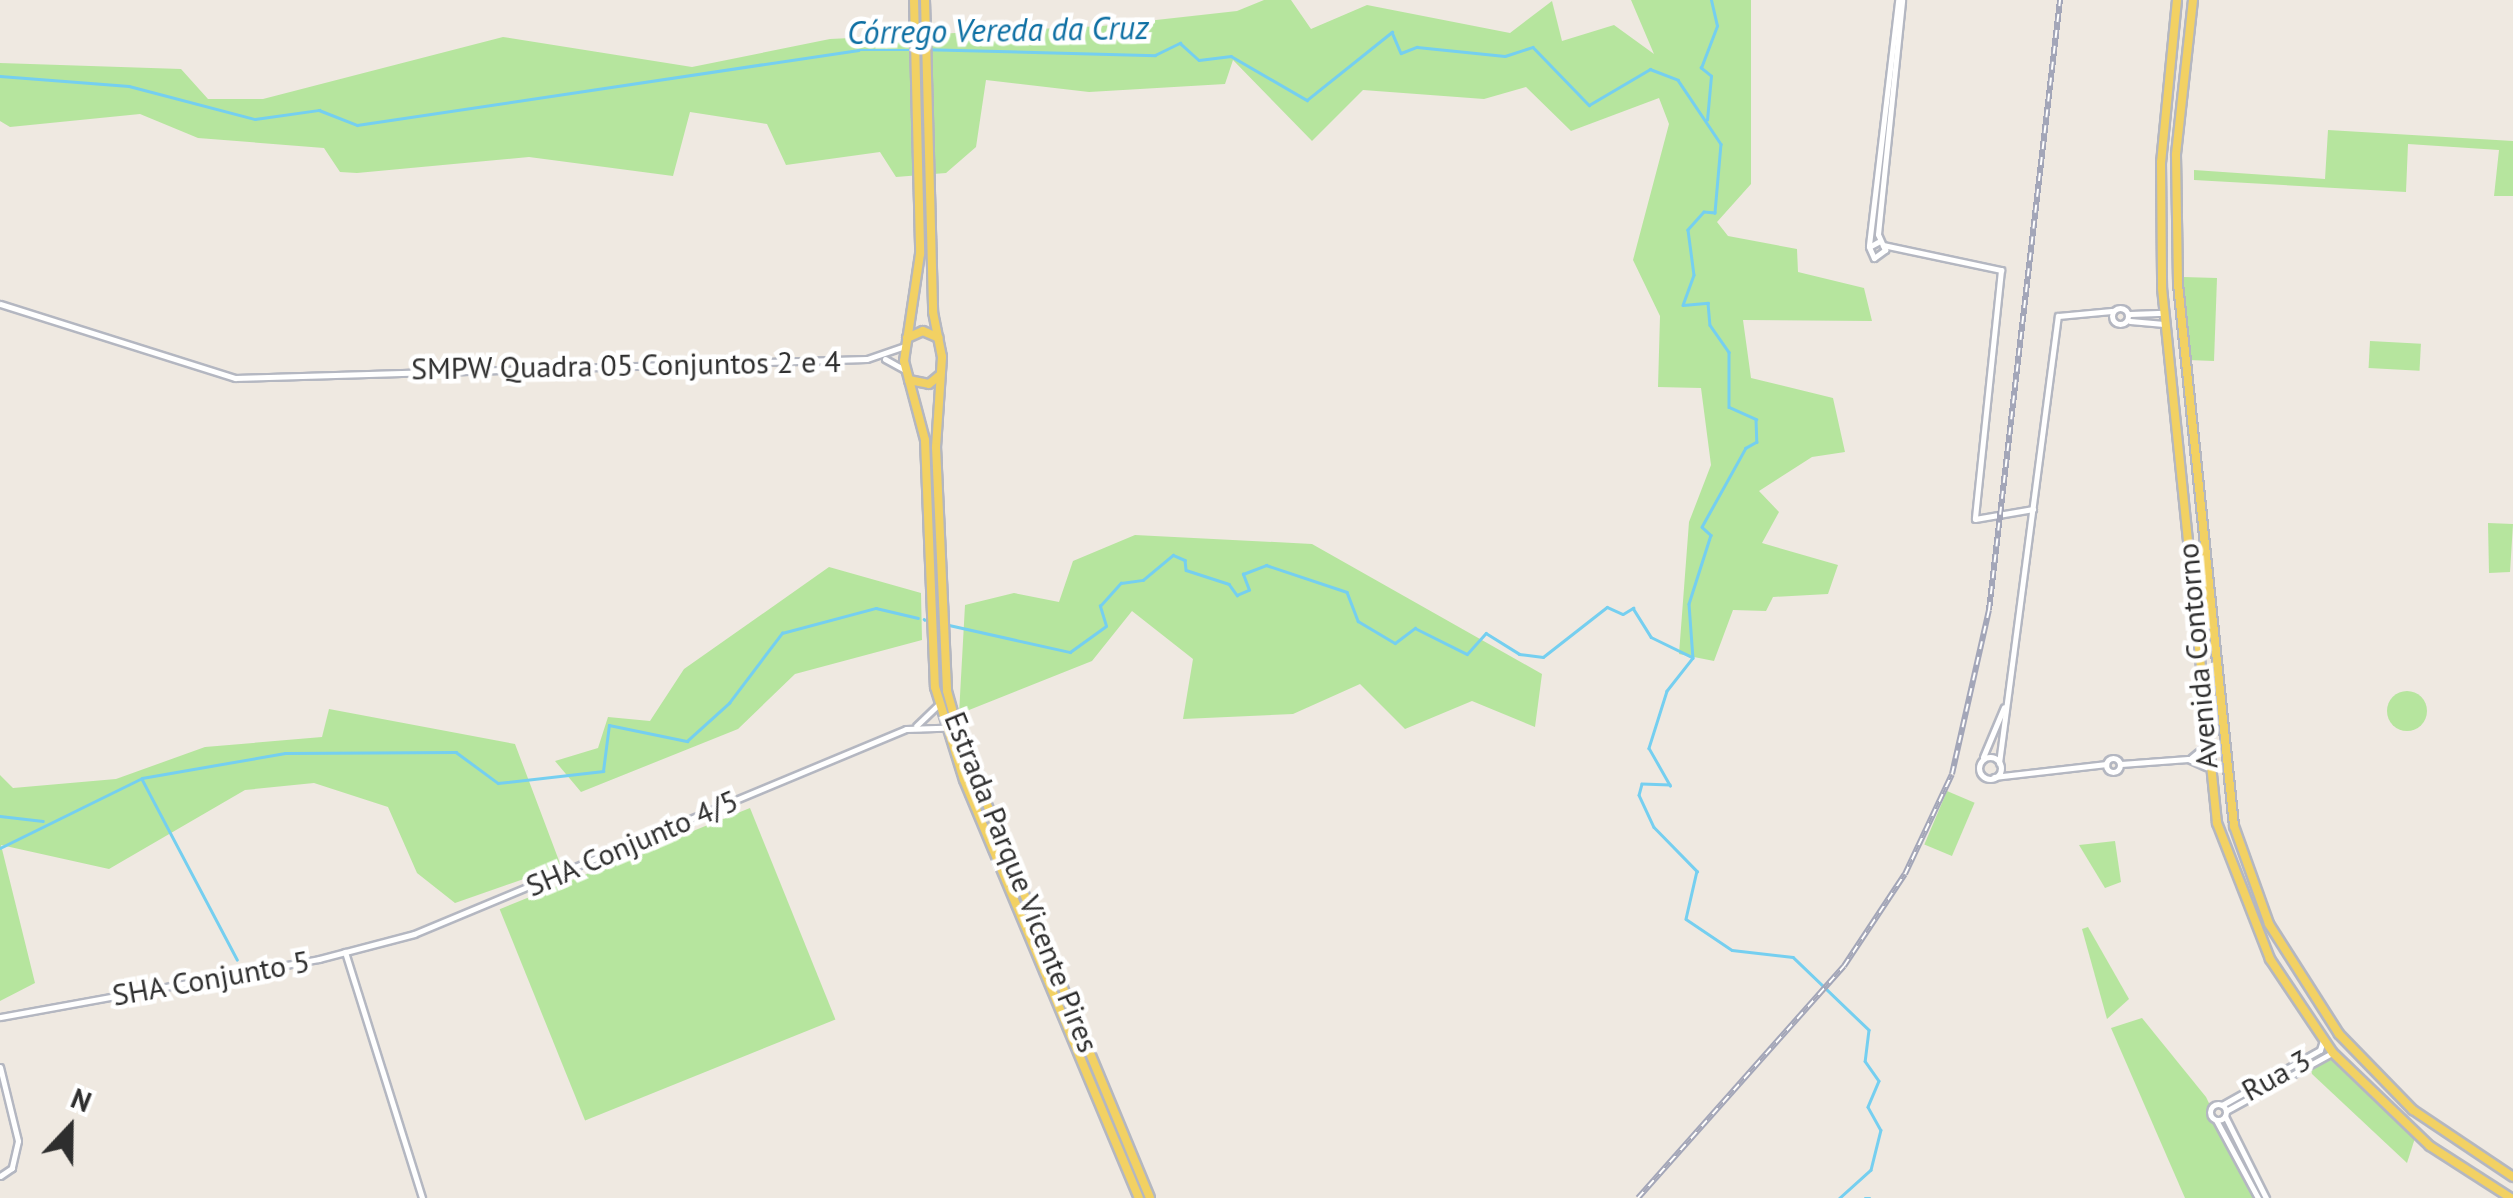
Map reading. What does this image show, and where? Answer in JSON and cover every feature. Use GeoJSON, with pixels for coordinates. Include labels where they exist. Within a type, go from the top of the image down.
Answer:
{"type":"FeatureCollection","features":[{"type":"Feature","properties":{"kind":"main road"},"geometry":{"type":"LineString","coordinates":[[914,0],[921,33],[926,72],[940,376],[929,384],[909,380],[905,370],[920,254],[916,70],[921,33],[925,0]]}},
{"type":"Feature","properties":{"kind":"main road"},"geometry":{"type":"LineString","coordinates":[[2179,0],[2190,12]]}},
{"type":"Feature","properties":{"kind":"main road","name":"Avenida Contorno"},"geometry":{"type":"LineString","coordinates":[[2179,0],[2160,236],[2202,727],[2217,823],[2254,927],[2290,993],[2333,1053],[2457,1165],[2511,1198]]}},
{"type":"Feature","properties":{"kind":"main road","name":"Avenida Contorno"},"geometry":{"type":"LineString","coordinates":[[2193,0],[2176,241],[2202,568],[2218,726],[2234,826],[2262,910],[2306,988],[2359,1057],[2487,1164],[2513,1177]]}},
{"type":"Feature","properties":{"kind":"main road"},"geometry":{"type":"LineString","coordinates":[[2160,236],[2176,241]]}},
{"type":"Feature","properties":{"kind":"main road"},"geometry":{"type":"LineString","coordinates":[[906,342],[923,331],[938,338]]}},
{"type":"Feature","properties":{"kind":"main road","name":"Estrada Parque Vicente Pires"},"geometry":{"type":"LineString","coordinates":[[940,376],[936,447],[947,691],[1032,916],[1150,1198]]}},
{"type":"Feature","properties":{"kind":"main road","name":"Estrada Parque Vicente Pires"},"geometry":{"type":"LineString","coordinates":[[909,380],[926,440],[938,705],[944,728],[1139,1198]]}},
{"type":"Feature","properties":{"kind":"main road"},"geometry":{"type":"LineString","coordinates":[[2171,396],[2189,397]]}},
{"type":"Feature","properties":{"kind":"main road"},"geometry":{"type":"LineString","coordinates":[[2188,566],[2202,568]]}},
{"type":"Feature","properties":{"kind":"main road"},"geometry":{"type":"LineString","coordinates":[[2189,584],[2196,578],[2204,585]]}},
{"type":"Feature","properties":{"kind":"main road"},"geometry":{"type":"LineString","coordinates":[[2202,727],[2218,726]]}},
{"type":"Feature","properties":{"kind":"main road"},"geometry":{"type":"LineString","coordinates":[[2217,823],[2234,826]]}},
{"type":"Feature","properties":{"kind":"main road"},"geometry":{"type":"LineString","coordinates":[[1015,900],[1027,902]]}},
{"type":"Feature","properties":{"kind":"main road"},"geometry":{"type":"LineString","coordinates":[[1020,915],[1032,916]]}},
{"type":"Feature","properties":{"kind":"main road"},"geometry":{"type":"LineString","coordinates":[[2290,993],[2306,988]]}},
{"type":"Feature","properties":{"kind":"main road"},"geometry":{"type":"LineString","coordinates":[[2346,1068],[2359,1057]]}},
{"type":"Feature","properties":{"kind":"main road"},"geometry":{"type":"LineString","coordinates":[[2457,1165],[2457,1151],[2487,1164]]}},
{"type":"Feature","properties":{"kind":"street"},"geometry":{"type":"LineString","coordinates":[[1883,256],[1900,0]]}},
{"type":"Feature","properties":{"kind":"street"},"geometry":{"type":"LineString","coordinates":[[1900,0],[1869,247],[1874,258],[1906,249]]}},
{"type":"Feature","properties":{"kind":"street"},"geometry":{"type":"LineString","coordinates":[[1869,247],[1881,244],[1991,262],[2001,272],[1975,518],[1992,510],[2033,509]]}},
{"type":"Feature","properties":{"kind":"street","name":"SMPW Quadra 05 Conjuntos 2 e 4"},"geometry":{"type":"LineString","coordinates":[[0,304],[235,378],[882,358],[905,370]]}},
{"type":"Feature","properties":{"kind":"street"},"geometry":{"type":"LineString","coordinates":[[2112,311],[2112,320]]}},
{"type":"Feature","properties":{"kind":"street"},"geometry":{"type":"LineString","coordinates":[[1994,778],[2000,764],[2058,316],[2112,311],[2166,325]]}},
{"type":"Feature","properties":{"kind":"street"},"geometry":{"type":"LineString","coordinates":[[2096,313],[2112,320],[2165,313]]}},
{"type":"Feature","properties":{"kind":"street","name":"SMPW Quadra 05 Conjuntos 2 e 4"},"geometry":{"type":"LineString","coordinates":[[882,358],[906,342]]}},
{"type":"Feature","properties":{"kind":"street"},"geometry":{"type":"LineString","coordinates":[[370,382],[379,372]]}},
{"type":"Feature","properties":{"kind":"street"},"geometry":{"type":"LineString","coordinates":[[1977,500],[1992,510]]}},
{"type":"Feature","properties":{"kind":"street"},"geometry":{"type":"LineString","coordinates":[[2006,704],[1982,759],[1980,773],[1994,778],[2014,772],[2106,764],[2114,757],[2120,764],[2188,759],[2206,767]]}},
{"type":"Feature","properties":{"kind":"street","name":"SHA Conjunto 4/5"},"geometry":{"type":"LineString","coordinates":[[346,952],[422,931],[916,726],[938,705]]}},
{"type":"Feature","properties":{"kind":"street","name":"SHA Conjunto 4/5"},"geometry":{"type":"LineString","coordinates":[[916,726],[944,728]]}},
{"type":"Feature","properties":{"kind":"street"},"geometry":{"type":"LineString","coordinates":[[2188,759],[2204,747]]}},
{"type":"Feature","properties":{"kind":"street"},"geometry":{"type":"LineString","coordinates":[[1982,759],[2014,772]]}},
{"type":"Feature","properties":{"kind":"street","name":"SHA Conjunto 5"},"geometry":{"type":"LineString","coordinates":[[0,1017],[346,952],[422,1198]]}},
{"type":"Feature","properties":{"kind":"street","name":"Rua 3"},"geometry":{"type":"LineString","coordinates":[[2224,1111],[2320,1050],[2323,1040]]}},
{"type":"Feature","properties":{"kind":"street","name":"Rua 3"},"geometry":{"type":"LineString","coordinates":[[2224,1111],[2333,1053]]}},
{"type":"Feature","properties":{"kind":"street"},"geometry":{"type":"LineString","coordinates":[[0,1068],[18,1141],[12,1168],[0,1176]]}},
{"type":"Feature","properties":{"kind":"street"},"geometry":{"type":"LineString","coordinates":[[2224,1111],[2211,1109],[2262,1198]]}},
{"type":"Feature","properties":{"kind":"street"},"geometry":{"type":"LineString","coordinates":[[2216,1120],[2224,1111]]}},
{"type":"Feature","properties":{"kind":"street"},"geometry":{"type":"LineString","coordinates":[[2224,1111],[2262,1198]]}},
{"type":"Feature","properties":{"kind":"green space"},"geometry":{"type":"Polygon","coordinates":[[[1264,0],[1291,0],[1311,29],[1367,5],[1510,33],[1552,1],[1562,41],[1614,25],[1654,54],[1631,0],[1751,0],[1751,184],[1717,222],[1728,236],[1797,249],[1798,272],[1864,288],[1872,321],[1743,320],[1751,378],[1833,398],[1845,452],[1812,457],[1759,491],[1779,512],[1762,543],[1838,565],[1828,594],[1773,597],[1766,611],[1733,610],[1714,661],[1679,654],[1689,522],[1711,465],[1701,388],[1658,387],[1660,316],[1633,260],[1669,124],[1659,98],[1571,131],[1526,87],[1484,99],[1363,90],[1312,141],[1233,60],[1225,84],[1089,92],[986,80],[976,147],[946,173],[896,177],[880,152],[786,165],[767,124],[690,112],[673,176],[529,157],[340,172],[324,148],[198,138],[140,114],[10,127],[0,121],[0,63],[181,69],[208,99],[263,99],[503,37],[692,67],[830,39],[1102,26],[1237,11],[1264,0]]]}},
{"type":"Feature","properties":{"kind":"green space"},"geometry":{"type":"Polygon","coordinates":[[[2328,130],[2513,141],[2513,196],[2494,196],[2499,150],[2408,144],[2406,192],[2194,180],[2194,170],[2325,179],[2328,130]]]}},
{"type":"Feature","properties":{"kind":"green space"},"geometry":{"type":"Polygon","coordinates":[[[2183,277],[2217,278],[2214,361],[2188,360],[2183,277]]]}},
{"type":"Feature","properties":{"kind":"green space"},"geometry":{"type":"Polygon","coordinates":[[[2370,341],[2421,344],[2420,371],[2369,368],[2370,341]]]}},
{"type":"Feature","properties":{"kind":"green space"},"geometry":{"type":"Polygon","coordinates":[[[2488,523],[2513,524],[2510,572],[2489,573],[2488,523]]]}},
{"type":"Feature","properties":{"kind":"green space"},"geometry":{"type":"Polygon","coordinates":[[[1135,535],[1312,544],[1542,674],[1535,727],[1472,701],[1405,729],[1360,684],[1293,714],[1183,719],[1193,659],[1132,611],[1092,661],[959,714],[965,605],[1014,593],[1059,602],[1073,561],[1135,535]]]}},
{"type":"Feature","properties":{"kind":"green space"},"geometry":{"type":"Polygon","coordinates":[[[829,567],[921,593],[922,640],[795,674],[738,729],[581,792],[555,761],[598,748],[608,717],[650,721],[684,669],[829,567]]]}},
{"type":"Feature","properties":{"kind":"green space"},"geometry":{"type":"Polygon","coordinates":[[[2407,691],[2421,697],[2427,711],[2421,725],[2407,731],[2393,725],[2387,711],[2393,697],[2407,691]]]}},
{"type":"Feature","properties":{"kind":"green space"},"geometry":{"type":"Polygon","coordinates":[[[329,709],[515,744],[561,866],[455,903],[417,873],[388,807],[314,783],[245,790],[109,869],[1,845],[35,983],[0,1001],[0,775],[13,788],[116,779],[205,747],[322,737],[329,709]]]}},
{"type":"Feature","properties":{"kind":"green space"},"geometry":{"type":"Polygon","coordinates":[[[1947,791],[1975,803],[1952,856],[1924,844],[1947,791]]]}},
{"type":"Feature","properties":{"kind":"green space"},"geometry":{"type":"Polygon","coordinates":[[[750,808],[835,1019],[585,1121],[500,909],[750,808]]]}},
{"type":"Feature","properties":{"kind":"green space"},"geometry":{"type":"Polygon","coordinates":[[[2115,841],[2121,882],[2105,888],[2079,845],[2115,841]]]}},
{"type":"Feature","properties":{"kind":"green space"},"geometry":{"type":"Polygon","coordinates":[[[2088,927],[2129,999],[2107,1019],[2082,929],[2088,927]]]}},
{"type":"Feature","properties":{"kind":"green space"},"geometry":{"type":"Polygon","coordinates":[[[2142,1018],[2206,1097],[2255,1198],[2185,1198],[2111,1028],[2142,1018]]]}},
{"type":"Feature","properties":{"kind":"green space"},"geometry":{"type":"Polygon","coordinates":[[[2331,1053],[2415,1138],[2407,1163],[2312,1074],[2310,1065],[2331,1053]]]}},
{"type":"Feature","properties":{"kind":"waterway"},"geometry":{"type":"LineString","coordinates":[[1707,120],[1711,76],[1701,68],[1717,26],[1711,0]]}},
{"type":"Feature","properties":{"kind":"waterway"},"geometry":{"type":"LineString","coordinates":[[918,49],[1155,55],[1180,43],[1199,60],[1231,56],[1307,100],[1392,32],[1401,53],[1417,47],[1505,56],[1533,47],[1589,105],[1650,69],[1678,80],[1721,144],[1715,213],[1704,212],[1688,230],[1694,275],[1683,305],[1708,303],[1710,325],[1729,352],[1729,407],[1756,419],[1757,442],[1746,448],[1702,527],[1711,535],[1689,604],[1693,658],[1667,691],[1649,748],[1670,785],[1642,784],[1639,795],[1654,827],[1697,871],[1686,919],[1732,950],[1793,957],[1869,1030],[1865,1061],[1879,1081],[1868,1107],[1881,1130],[1871,1170],[1840,1198]]}},
{"type":"Feature","properties":{"kind":"waterway","name":"Córrego Vereda da Cruz"},"geometry":{"type":"LineString","coordinates":[[0,76],[129,86],[255,119],[319,110],[357,125],[858,50],[910,50]]}},
{"type":"Feature","properties":{"kind":"waterway"},"geometry":{"type":"LineString","coordinates":[[949,625],[1070,652],[1106,626],[1100,606],[1121,583],[1143,580],[1173,555],[1185,560],[1186,570],[1229,584],[1237,595],[1249,590],[1243,574],[1266,565],[1347,592],[1358,621],[1395,643],[1415,628],[1467,654],[1486,633],[1519,654],[1543,657],[1607,607],[1623,614],[1633,608],[1651,637],[1692,657]]}},
{"type":"Feature","properties":{"kind":"waterway"},"geometry":{"type":"LineString","coordinates":[[0,848],[142,778],[285,753],[456,752],[498,783],[603,771],[609,725],[687,741],[729,703],[782,633],[876,608],[918,618]]}},
{"type":"Feature","properties":{"kind":"waterway"},"geometry":{"type":"LineString","coordinates":[[142,779],[237,959]]}},
{"type":"Feature","properties":{"kind":"waterway"},"geometry":{"type":"LineString","coordinates":[[0,816],[43,821]]}},
{"type":"Feature","properties":{"kind":"waterway"},"geometry":{"type":"LineString","coordinates":[[1865,1198],[1870,1198]]}},
{"type":"Feature","properties":{"kind":"railway"},"geometry":{"type":"LineString","coordinates":[[1638,1198],[1844,966],[1905,874],[1952,774],[1989,610],[2060,0]]}}]}
